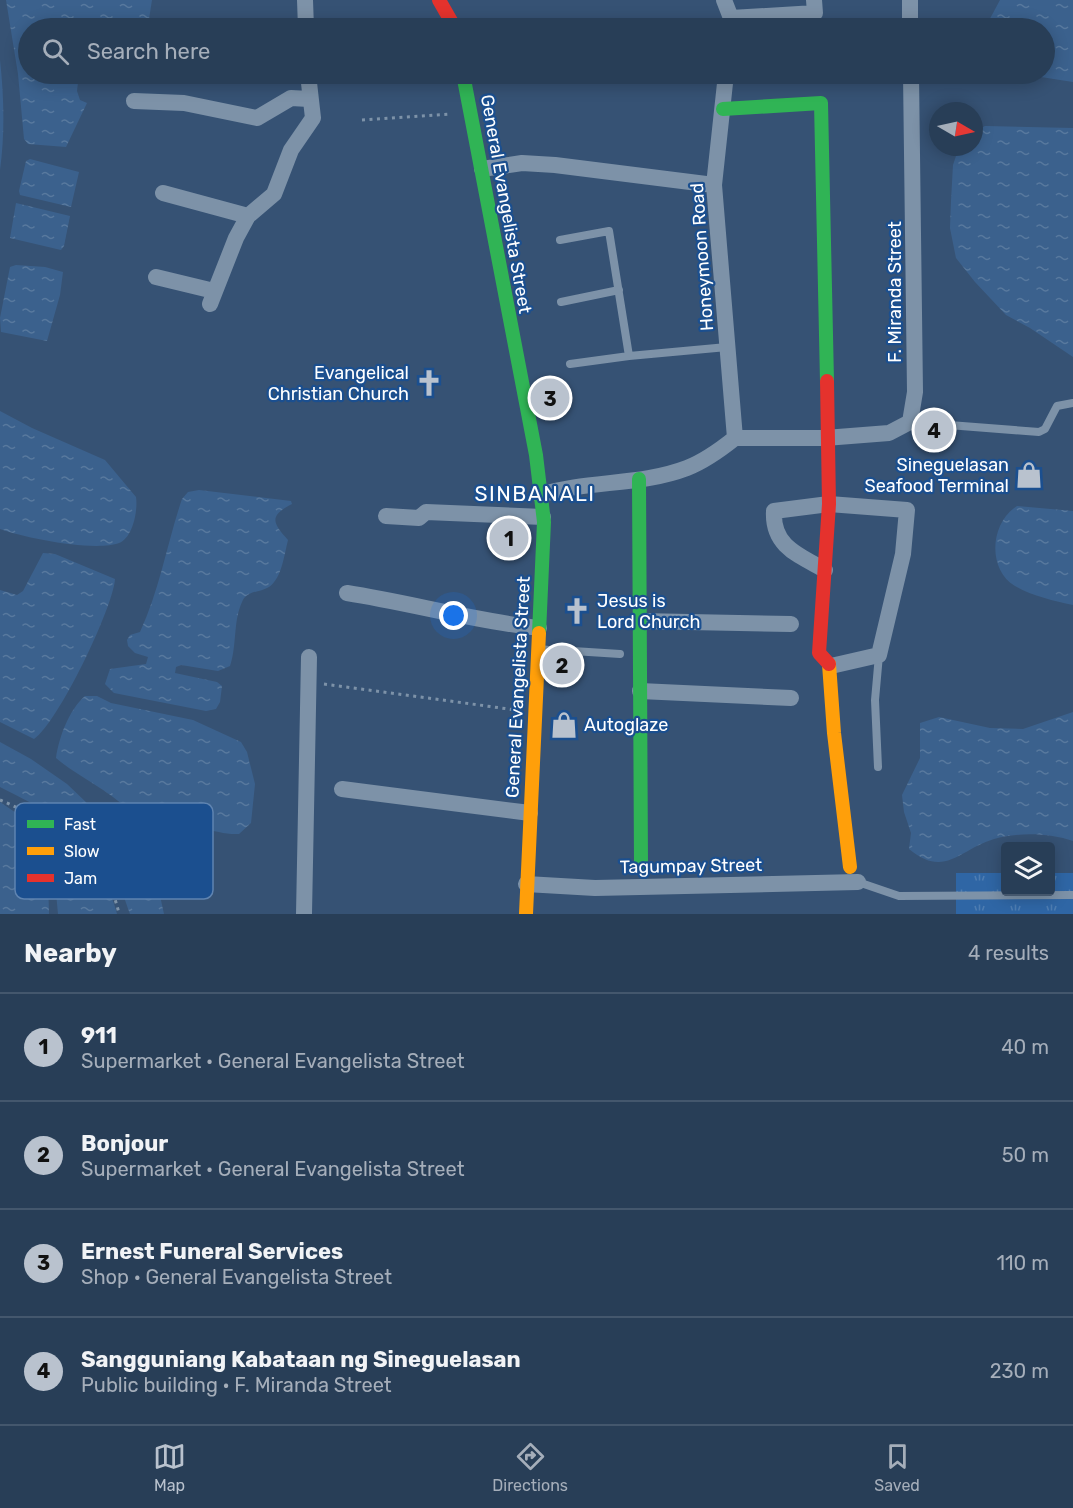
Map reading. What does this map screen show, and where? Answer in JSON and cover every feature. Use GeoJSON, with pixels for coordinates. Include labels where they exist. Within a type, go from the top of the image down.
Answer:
{"type":"FeatureCollection","features":[{"type":"Feature","properties":{"kind":"street"},"geometry":{"type":"LineString","coordinates":[[305,0],[306,18]]}},
{"type":"Feature","properties":{"kind":"street"},"geometry":{"type":"LineString","coordinates":[[439,0],[449,18]]}},
{"type":"Feature","properties":{"kind":"street"},"geometry":{"type":"LineString","coordinates":[[724,0],[729,18]]}},
{"type":"Feature","properties":{"kind":"street"},"geometry":{"type":"LineString","coordinates":[[777,18],[815,14],[814,0]]}},
{"type":"Feature","properties":{"kind":"street"},"geometry":{"type":"LineString","coordinates":[[909,0],[910,18]]}},
{"type":"Feature","properties":{"kind":"street"},"geometry":{"type":"LineString","coordinates":[[156,277],[212,297],[248,216],[274,194],[291,150],[313,118],[308,84]]}},
{"type":"Feature","properties":{"kind":"street","name":"General Evangelista Street"},"geometry":{"type":"LineString","coordinates":[[466,84],[536,455],[543,517],[526,914]]}},
{"type":"Feature","properties":{"kind":"street","name":"Honeymoon Road"},"geometry":{"type":"LineString","coordinates":[[725,84],[714,184],[735,438]]}},
{"type":"Feature","properties":{"kind":"street","name":"F. Miranda Street"},"geometry":{"type":"LineString","coordinates":[[910,422],[915,392],[911,84]]}},
{"type":"Feature","properties":{"kind":"street"},"geometry":{"type":"LineString","coordinates":[[134,101],[184,103],[257,118],[291,98],[309,99]]}},
{"type":"Feature","properties":{"kind":"street"},"geometry":{"type":"LineString","coordinates":[[723,109],[821,103],[825,438],[829,504],[819,653],[831,666],[834,733],[850,867]]}},
{"type":"Feature","properties":{"kind":"street"},"geometry":{"type":"LineString","coordinates":[[482,170],[522,163],[714,184]]}},
{"type":"Feature","properties":{"kind":"street"},"geometry":{"type":"LineString","coordinates":[[162,194],[248,216]]}},
{"type":"Feature","properties":{"kind":"street"},"geometry":{"type":"LineString","coordinates":[[540,495],[569,486],[623,483],[686,469],[710,457],[735,438],[825,438],[889,433],[910,422]]}},
{"type":"Feature","properties":{"kind":"street"},"geometry":{"type":"LineString","coordinates":[[639,479],[641,864]]}},
{"type":"Feature","properties":{"kind":"street"},"geometry":{"type":"LineString","coordinates":[[825,570],[790,551],[773,528],[774,511],[829,504],[908,510],[903,554],[879,655],[831,666]]}},
{"type":"Feature","properties":{"kind":"street"},"geometry":{"type":"LineString","coordinates":[[386,516],[419,518],[426,512],[543,517]]}},
{"type":"Feature","properties":{"kind":"street"},"geometry":{"type":"LineString","coordinates":[[347,593],[406,602],[483,620],[539,628]]}},
{"type":"Feature","properties":{"kind":"street"},"geometry":{"type":"LineString","coordinates":[[639,621],[791,624]]}},
{"type":"Feature","properties":{"kind":"street"},"geometry":{"type":"LineString","coordinates":[[303,914],[309,657]]}},
{"type":"Feature","properties":{"kind":"street"},"geometry":{"type":"LineString","coordinates":[[640,691],[791,698]]}},
{"type":"Feature","properties":{"kind":"street"},"geometry":{"type":"LineString","coordinates":[[342,789],[530,813]]}},
{"type":"Feature","properties":{"kind":"street","name":"Tagumpay Street"},"geometry":{"type":"LineString","coordinates":[[526,884],[595,888],[858,882]]}},
{"type":"Feature","properties":{"kind":"lane"},"geometry":{"type":"LineString","coordinates":[[560,240],[609,231],[629,356]]}},
{"type":"Feature","properties":{"kind":"lane"},"geometry":{"type":"LineString","coordinates":[[561,302],[618,290]]}},
{"type":"Feature","properties":{"kind":"lane"},"geometry":{"type":"LineString","coordinates":[[570,364],[727,347]]}},
{"type":"Feature","properties":{"kind":"lane"},"geometry":{"type":"LineString","coordinates":[[910,422],[1039,432],[1045,429],[1057,406],[1073,403]]}},
{"type":"Feature","properties":{"kind":"lane"},"geometry":{"type":"LineString","coordinates":[[538,649],[559,651]]}},
{"type":"Feature","properties":{"kind":"lane"},"geometry":{"type":"LineString","coordinates":[[573,651],[620,654]]}},
{"type":"Feature","properties":{"kind":"lane"},"geometry":{"type":"LineString","coordinates":[[879,655],[875,700],[879,767]]}},
{"type":"Feature","properties":{"kind":"lane"},"geometry":{"type":"LineString","coordinates":[[858,882],[898,896],[1073,895]]}},
{"type":"Feature","properties":{"kind":"path"},"geometry":{"type":"LineString","coordinates":[[363,120],[471,112]]}},
{"type":"Feature","properties":{"kind":"path"},"geometry":{"type":"LineString","coordinates":[[308,683],[348,686],[536,713]]}},
{"type":"Feature","properties":{"kind":"path"},"geometry":{"type":"LineString","coordinates":[[0,800],[15,808]]}},
{"type":"Feature","properties":{"kind":"path"},"geometry":{"type":"LineString","coordinates":[[114,899],[119,914]]}},
{"type":"Feature","properties":{"kind":"green space"},"geometry":{"type":"Polygon","coordinates":[[[956,873],[1001,873],[1001,896],[1055,896],[1055,873],[1073,873],[1073,914],[956,914],[956,873]]]}},
{"type":"Feature","properties":{"kind":"water"},"geometry":{"type":"Polygon","coordinates":[[[6,0],[152,0],[149,18],[18,18],[18,74],[6,0]]]}},
{"type":"Feature","properties":{"kind":"water"},"geometry":{"type":"Polygon","coordinates":[[[1000,0],[1073,0],[1073,82],[1055,79],[1055,18],[990,18],[1000,0]]]}},
{"type":"Feature","properties":{"kind":"water"},"geometry":{"type":"Polygon","coordinates":[[[0,60],[3,142],[0,170],[0,60]]]}},
{"type":"Feature","properties":{"kind":"water"},"geometry":{"type":"Polygon","coordinates":[[[19,84],[78,84],[80,100],[87,103],[66,147],[28,144],[24,139],[19,84]]]}},
{"type":"Feature","properties":{"kind":"water"},"geometry":{"type":"Polygon","coordinates":[[[983,127],[1073,128],[1073,357],[1006,315],[956,258],[950,228],[953,165],[956,156],[983,156],[983,127]]]}},
{"type":"Feature","properties":{"kind":"water"},"geometry":{"type":"Polygon","coordinates":[[[30,159],[79,172],[71,207],[20,195],[26,161],[30,159]]]}},
{"type":"Feature","properties":{"kind":"water"},"geometry":{"type":"Polygon","coordinates":[[[16,203],[70,216],[64,246],[61,250],[10,238],[16,203]]]}},
{"type":"Feature","properties":{"kind":"water"},"geometry":{"type":"Polygon","coordinates":[[[16,265],[45,267],[63,272],[60,295],[47,341],[1,332],[0,318],[10,267],[16,265]]]}},
{"type":"Feature","properties":{"kind":"water"},"geometry":{"type":"Polygon","coordinates":[[[0,411],[32,428],[105,460],[136,497],[134,523],[124,540],[108,545],[77,545],[42,540],[0,529],[0,411]]]}},
{"type":"Feature","properties":{"kind":"water"},"geometry":{"type":"Polygon","coordinates":[[[199,490],[291,501],[292,504],[279,512],[275,520],[288,540],[280,572],[269,587],[244,598],[237,617],[230,666],[218,671],[181,665],[176,667],[175,673],[217,682],[222,686],[220,702],[216,709],[206,711],[114,693],[105,684],[110,669],[146,664],[148,657],[135,653],[128,646],[127,640],[130,635],[140,632],[147,616],[182,499],[188,492],[199,490]]]}},
{"type":"Feature","properties":{"kind":"water"},"geometry":{"type":"Polygon","coordinates":[[[1017,506],[1073,511],[1073,605],[1022,590],[1006,578],[1000,569],[996,558],[997,534],[1001,523],[1017,506]]]}},
{"type":"Feature","properties":{"kind":"water"},"geometry":{"type":"Polygon","coordinates":[[[43,553],[55,554],[115,579],[105,614],[83,664],[56,711],[34,739],[0,722],[0,590],[17,595],[23,591],[43,553]]]}},
{"type":"Feature","properties":{"kind":"water"},"geometry":{"type":"Polygon","coordinates":[[[85,696],[97,696],[111,703],[193,720],[241,742],[247,752],[255,784],[251,823],[239,834],[213,831],[213,803],[120,803],[73,771],[56,758],[66,724],[85,696]]]}},
{"type":"Feature","properties":{"kind":"water"},"geometry":{"type":"Polygon","coordinates":[[[1073,712],[1073,841],[1044,835],[1023,834],[1003,837],[943,862],[922,858],[909,849],[911,833],[904,812],[902,795],[920,758],[920,723],[939,717],[990,728],[1023,729],[1073,712]]]}},
{"type":"Feature","properties":{"kind":"water"},"geometry":{"type":"Polygon","coordinates":[[[0,742],[31,759],[67,784],[87,803],[31,803],[0,787],[0,742]]]}},
{"type":"Feature","properties":{"kind":"water"},"geometry":{"type":"Polygon","coordinates":[[[0,802],[15,812],[15,899],[49,899],[49,914],[0,914],[0,802]]]}},
{"type":"Feature","properties":{"kind":"water"},"geometry":{"type":"Polygon","coordinates":[[[57,899],[113,899],[117,914],[58,914],[57,899]]]}},
{"type":"Feature","properties":{"kind":"water"},"geometry":{"type":"Polygon","coordinates":[[[124,899],[161,899],[164,914],[130,914],[124,899]]]}},
{"type":"Feature","properties":{"kind":"traffic: fast"},"geometry":{"type":"LineString","coordinates":[[465,84],[536,455],[544,522],[539,633]]}},
{"type":"Feature","properties":{"kind":"traffic: fast"},"geometry":{"type":"LineString","coordinates":[[723,109],[821,103],[827,381]]}},
{"type":"Feature","properties":{"kind":"traffic: fast"},"geometry":{"type":"LineString","coordinates":[[639,479],[641,864]]}},
{"type":"Feature","properties":{"kind":"traffic: slow"},"geometry":{"type":"LineString","coordinates":[[526,914],[539,633]]}},
{"type":"Feature","properties":{"kind":"traffic: slow"},"geometry":{"type":"LineString","coordinates":[[829,664],[834,733],[850,867]]}},
{"type":"Feature","properties":{"kind":"traffic: jam"},"geometry":{"type":"LineString","coordinates":[[439,0],[449,18]]}},
{"type":"Feature","properties":{"kind":"traffic: jam"},"geometry":{"type":"LineString","coordinates":[[827,381],[829,504],[819,653],[829,664]]}},
{"type":"Feature","properties":{"kind":"place","name":"Evangelical Christian Church"},"geometry":{"type":"Point","coordinates":[429,383]}},
{"type":"Feature","properties":{"kind":"place","name":"Ernest Funeral Services"},"geometry":{"type":"Point","coordinates":[550,398]}},
{"type":"Feature","properties":{"kind":"place","name":"Sangguniang Kabataan ng Sineguelasan"},"geometry":{"type":"Point","coordinates":[934,430]}},
{"type":"Feature","properties":{"kind":"place","name":"Sineguelasan Seafood Terminal"},"geometry":{"type":"Point","coordinates":[1029,475]}},
{"type":"Feature","properties":{"kind":"place","name":"911"},"geometry":{"type":"Point","coordinates":[509,538]}},
{"type":"Feature","properties":{"kind":"place","name":"Jesus is Lord Church"},"geometry":{"type":"Point","coordinates":[577,611]}},
{"type":"Feature","properties":{"kind":"place","name":"Bonjour"},"geometry":{"type":"Point","coordinates":[562,665]}},
{"type":"Feature","properties":{"kind":"place","name":"Autoglaze"},"geometry":{"type":"Point","coordinates":[564,725]}},
{"type":"Feature","properties":{"kind":"district","name":"SINBANALI"},"geometry":{"type":"Point","coordinates":[535,493]}}]}
